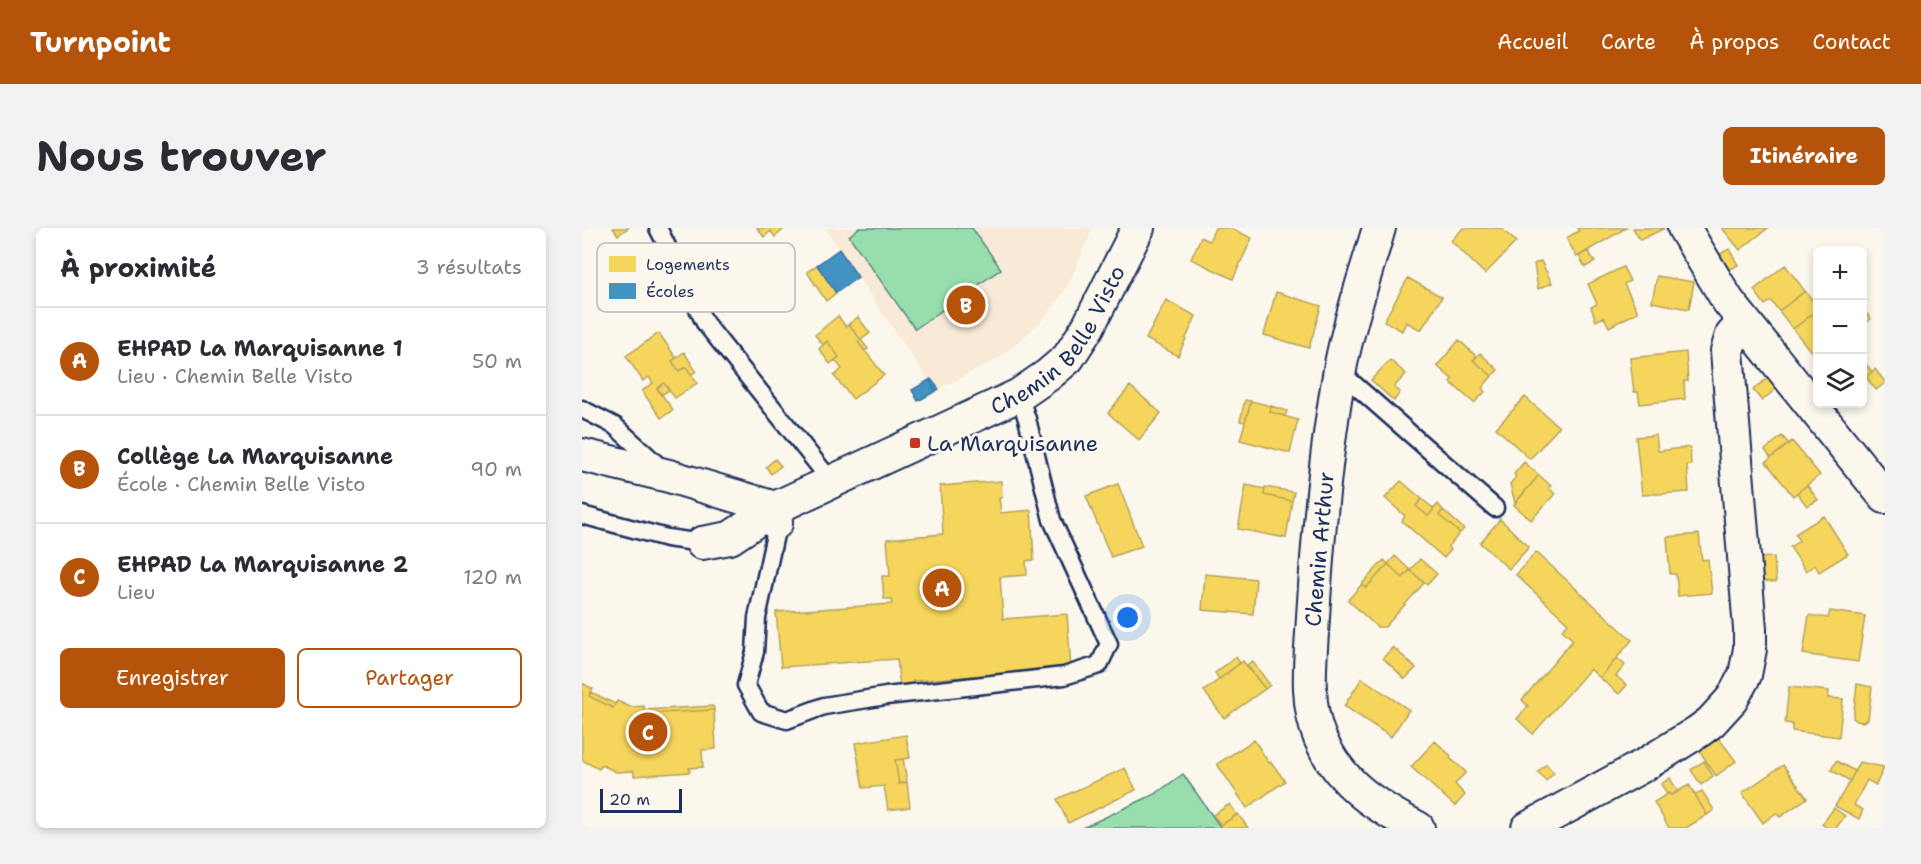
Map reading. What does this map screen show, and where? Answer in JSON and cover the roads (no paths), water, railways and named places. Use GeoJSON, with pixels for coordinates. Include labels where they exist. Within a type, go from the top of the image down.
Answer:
{"type":"FeatureCollection","features":[{"type":"Feature","properties":{"kind":"street","name":"Chemin Belle Visto"},"geometry":{"type":"LineString","coordinates":[[702,543],[730,538],[776,519],[831,481],[1019,395],[1048,375],[1068,358],[1088,327],[1138,228]]}},
{"type":"Feature","properties":{"kind":"street","name":"Chemin Arthur"},"geometry":{"type":"LineString","coordinates":[[1378,228],[1348,336],[1326,462],[1310,682],[1313,713],[1330,758],[1348,780],[1377,806],[1418,828]]}},
{"type":"Feature","properties":{"kind":"street"},"geometry":{"type":"LineString","coordinates":[[1684,228],[1718,286],[1744,322],[1885,497]]}},
{"type":"Feature","properties":{"kind":"street"},"geometry":{"type":"LineString","coordinates":[[1528,828],[1600,790],[1699,731],[1724,709],[1745,675],[1750,649],[1750,629],[1727,351],[1732,335],[1744,322]]}},
{"type":"Feature","properties":{"kind":"street"},"geometry":{"type":"LineString","coordinates":[[582,455],[669,476],[776,519]]}},
{"type":"Feature","properties":{"kind":"lane"},"geometry":{"type":"LineString","coordinates":[[658,228],[665,243]]}},
{"type":"Feature","properties":{"kind":"lane"},"geometry":{"type":"LineString","coordinates":[[700,312],[705,323],[831,481]]}},
{"type":"Feature","properties":{"kind":"lane"},"geometry":{"type":"LineString","coordinates":[[1340,372],[1495,508]]}},
{"type":"Feature","properties":{"kind":"lane"},"geometry":{"type":"LineString","coordinates":[[776,519],[757,618],[755,652],[746,685],[761,712],[787,720],[824,706],[886,696],[1064,676],[1099,664],[1109,644],[1052,520],[1019,395]]}},
{"type":"Feature","properties":{"kind":"lane"},"geometry":{"type":"LineString","coordinates":[[582,409],[615,426],[669,476]]}},
{"type":"Feature","properties":{"kind":"lane"},"geometry":{"type":"LineString","coordinates":[[582,515],[667,538],[702,543]]}},
{"type":"Feature","properties":{"kind":"place","name":"Collège La Marquisanne"},"geometry":{"type":"Point","coordinates":[966,305]}},
{"type":"Feature","properties":{"kind":"place","name":"La Marquisanne"},"geometry":{"type":"Point","coordinates":[915,443]}},
{"type":"Feature","properties":{"kind":"place","name":"EHPAD La Marquisanne 1"},"geometry":{"type":"Point","coordinates":[942,588]}},
{"type":"Feature","properties":{"kind":"place","name":"EHPAD La Marquisanne 2"},"geometry":{"type":"Point","coordinates":[648,732]}}]}
